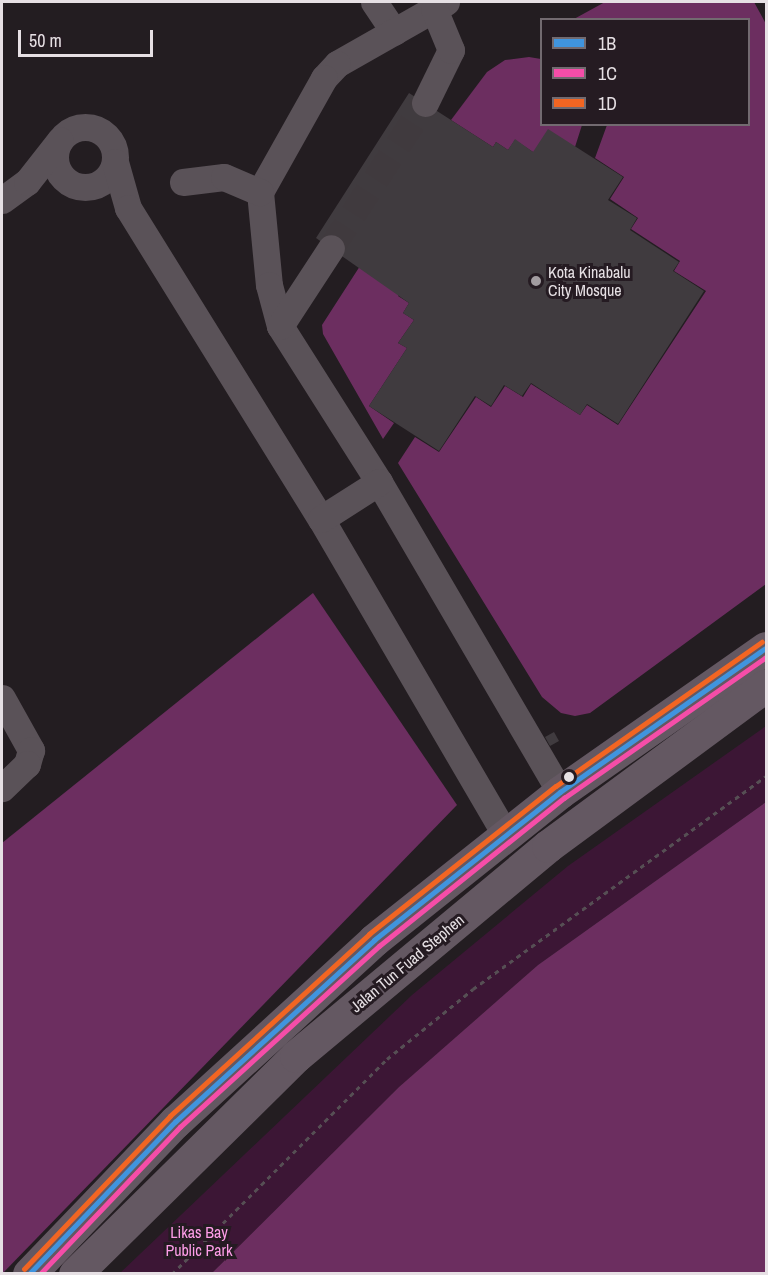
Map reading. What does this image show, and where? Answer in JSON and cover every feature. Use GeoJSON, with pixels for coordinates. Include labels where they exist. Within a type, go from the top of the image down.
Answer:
{"type":"FeatureCollection","features":[{"type":"Feature","properties":{"kind":"highway"},"geometry":{"type":"LineString","coordinates":[[29,1274],[175,1122],[374,940],[560,792],[766,648]]}},
{"type":"Feature","properties":{"kind":"highway","name":"Jalan Tun Fuad Stephen"},"geometry":{"type":"LineString","coordinates":[[75,1274],[296,1056],[548,846],[759,692]]}},
{"type":"Feature","properties":{"kind":"street"},"geometry":{"type":"LineString","coordinates":[[374,2],[394,32]]}},
{"type":"Feature","properties":{"kind":"street"},"geometry":{"type":"LineString","coordinates":[[425,103],[452,50],[440,5],[337,64],[324,78],[260,192],[269,285],[280,326],[379,482],[560,792]]}},
{"type":"Feature","properties":{"kind":"street"},"geometry":{"type":"LineString","coordinates":[[2,200],[27,182],[60,140],[77,128],[96,129],[112,142],[115,162],[129,208],[321,519],[505,834]]}},
{"type":"Feature","properties":{"kind":"street"},"geometry":{"type":"LineString","coordinates":[[60,140],[57,168],[79,185],[129,208]]}},
{"type":"Feature","properties":{"kind":"street"},"geometry":{"type":"LineString","coordinates":[[27,182],[79,185],[106,179],[115,162]]}},
{"type":"Feature","properties":{"kind":"street"},"geometry":{"type":"LineString","coordinates":[[183,182],[224,177],[260,192]]}},
{"type":"Feature","properties":{"kind":"street"},"geometry":{"type":"LineString","coordinates":[[280,326],[331,248]]}},
{"type":"Feature","properties":{"kind":"street"},"geometry":{"type":"LineString","coordinates":[[321,519],[379,482]]}},
{"type":"Feature","properties":{"kind":"street"},"geometry":{"type":"LineString","coordinates":[[2,788],[31,758],[5,712]]}},
{"type":"Feature","properties":{"kind":"path"},"geometry":{"type":"LineString","coordinates":[[172,1274],[387,1059],[472,988],[766,776]]}},
{"type":"Feature","properties":{"kind":"green space","name":"Likas Bay Public Park"},"geometry":{"type":"Polygon","coordinates":[[[766,726],[766,802],[538,965],[399,1087],[212,1273],[119,1274],[412,995],[568,866],[766,726]]]}},
{"type":"Feature","properties":{"kind":"shaded area"},"geometry":{"type":"Polygon","coordinates":[[[605,2],[754,2],[766,24],[766,584],[590,713],[575,716],[561,713],[542,697],[398,463],[415,437],[439,452],[476,397],[491,407],[505,386],[523,397],[531,384],[580,415],[587,405],[618,425],[706,291],[674,271],[680,261],[631,229],[638,218],[610,199],[624,177],[595,158],[607,126],[750,126],[750,18],[576,18],[605,2]]]}},
{"type":"Feature","properties":{"kind":"shaded area"},"geometry":{"type":"Polygon","coordinates":[[[529,57],[540,59],[540,126],[582,126],[575,147],[533,152],[515,140],[508,150],[496,142],[493,147],[451,120],[487,72],[505,60],[529,57]]]}},
{"type":"Feature","properties":{"kind":"shaded area"},"geometry":{"type":"Polygon","coordinates":[[[360,266],[400,292],[398,296],[409,303],[403,313],[414,320],[398,343],[407,348],[369,406],[394,423],[383,439],[323,334],[322,325],[360,266]]]}},
{"type":"Feature","properties":{"kind":"shaded area"},"geometry":{"type":"Polygon","coordinates":[[[313,593],[457,805],[2,1274],[2,843],[313,593]]]}},
{"type":"Feature","properties":{"kind":"shaded area"},"geometry":{"type":"Polygon","coordinates":[[[766,802],[766,1273],[212,1273],[399,1087],[538,965],[766,802]]]}},
{"type":"Feature","properties":{"kind":"building","name":"Kota Kinabalu City Mosque"},"geometry":{"type":"Polygon","coordinates":[[[409,93],[493,147],[496,142],[508,150],[515,139],[533,152],[548,129],[623,177],[608,200],[637,218],[630,230],[679,262],[673,271],[704,291],[618,424],[587,404],[580,415],[531,383],[522,396],[504,385],[491,406],[475,396],[439,451],[369,406],[407,348],[398,343],[414,320],[403,313],[409,303],[316,238],[409,93]]]}},
{"type":"Feature","properties":{"kind":"building"},"geometry":{"type":"Polygon","coordinates":[[[554,732],[559,741],[550,746],[545,737],[554,732]]]}},
{"type":"Feature","properties":{"kind":"tunnel"},"geometry":{"type":"LineString","coordinates":[[331,248],[425,103]]}},
{"type":"Feature","properties":{"kind":"transit line","name":"1D"},"geometry":{"type":"LineString","coordinates":[[24,1269],[170,1116],[369,934],[556,786],[762,642]]}},
{"type":"Feature","properties":{"kind":"transit line","name":"1B"},"geometry":{"type":"LineString","coordinates":[[29,1274],[175,1122],[374,940],[560,792],[766,648]]}},
{"type":"Feature","properties":{"kind":"transit line","name":"1C"},"geometry":{"type":"LineString","coordinates":[[40,1274],[180,1127],[379,946],[564,798],[766,657]]}},
{"type":"Feature","properties":{"kind":"place","name":"Kota Kinabalu City Mosque"},"geometry":{"type":"Point","coordinates":[536,281]}}]}
